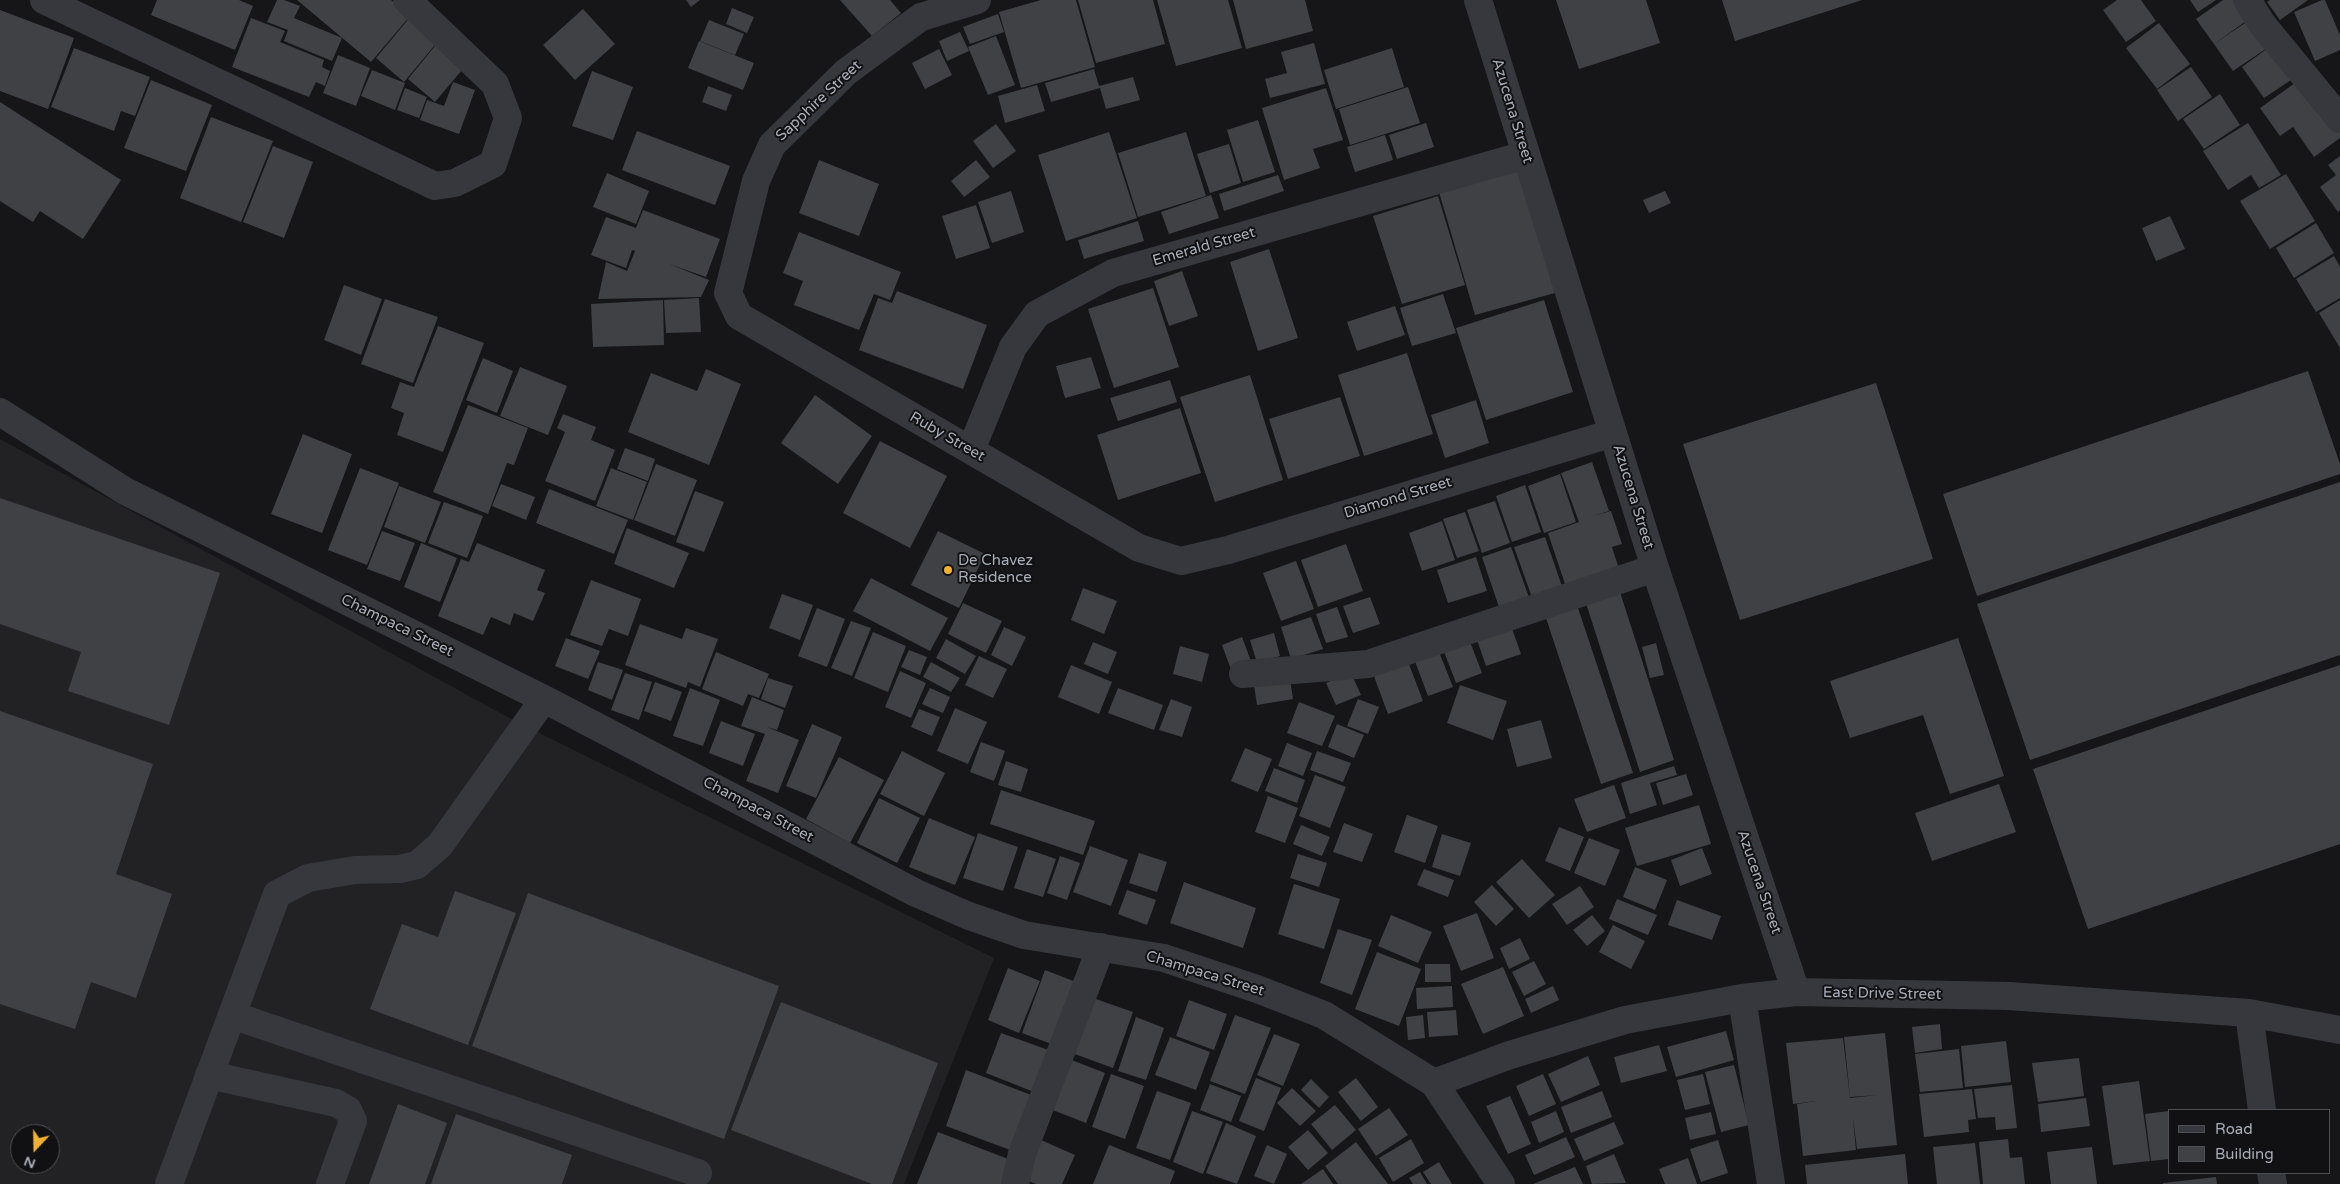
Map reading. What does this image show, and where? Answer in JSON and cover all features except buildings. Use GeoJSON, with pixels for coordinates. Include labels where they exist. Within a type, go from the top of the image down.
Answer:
{"type":"FeatureCollection","features":[{"type":"Feature","properties":{"kind":"street"},"geometry":{"type":"LineString","coordinates":[[44,0],[435,186],[455,183],[493,164],[508,118],[495,84],[407,0]]}},
{"type":"Feature","properties":{"kind":"street","name":"Sapphire Street"},"geometry":{"type":"LineString","coordinates":[[728,293],[756,181],[772,145],[846,72],[921,17],[977,0]]}},
{"type":"Feature","properties":{"kind":"street","name":"Azucena Street"},"geometry":{"type":"LineString","coordinates":[[1478,0],[1655,568],[1796,992]]}},
{"type":"Feature","properties":{"kind":"street"},"geometry":{"type":"LineString","coordinates":[[2247,0],[2262,24],[2340,119]]}},
{"type":"Feature","properties":{"kind":"street","name":"Emerald Street"},"geometry":{"type":"LineString","coordinates":[[971,450],[1012,347],[1037,314],[1113,274],[1525,155]]}},
{"type":"Feature","properties":{"kind":"street","name":"Ruby Street"},"geometry":{"type":"LineString","coordinates":[[728,293],[739,316],[1139,548],[1181,561]]}},
{"type":"Feature","properties":{"kind":"street","name":"Champaca Street"},"geometry":{"type":"LineString","coordinates":[[0,412],[125,491],[544,699],[916,893],[969,916],[1024,935],[1164,958],[1257,989],[1324,1015],[1434,1083],[1501,1184]]}},
{"type":"Feature","properties":{"kind":"street","name":"Diamond Street"},"geometry":{"type":"LineString","coordinates":[[1181,561],[1228,550],[1613,433]]}},
{"type":"Feature","properties":{"kind":"street"},"geometry":{"type":"LineString","coordinates":[[1243,674],[1368,664],[1655,568]]}},
{"type":"Feature","properties":{"kind":"street"},"geometry":{"type":"LineString","coordinates":[[169,1184],[277,894],[308,878],[355,870],[400,869],[417,865],[440,845],[544,699]]}},
{"type":"Feature","properties":{"kind":"street"},"geometry":{"type":"LineString","coordinates":[[1015,1184],[1022,1154],[1101,947]]}},
{"type":"Feature","properties":{"kind":"street","name":"East Drive Street"},"geometry":{"type":"LineString","coordinates":[[1434,1083],[1510,1055],[1624,1020],[1742,998],[1796,992],[2009,996],[2249,1013],[2340,1030]]}},
{"type":"Feature","properties":{"kind":"street"},"geometry":{"type":"LineString","coordinates":[[1742,998],[1771,1184]]}},
{"type":"Feature","properties":{"kind":"street"},"geometry":{"type":"LineString","coordinates":[[2249,1013],[2262,1109]]}},
{"type":"Feature","properties":{"kind":"street"},"geometry":{"type":"LineString","coordinates":[[232,1015],[698,1173]]}},
{"type":"Feature","properties":{"kind":"street"},"geometry":{"type":"LineString","coordinates":[[209,1075],[336,1103],[348,1110],[352,1121],[330,1184]]}},
{"type":"Feature","properties":{"kind":"shaded area"},"geometry":{"type":"Polygon","coordinates":[[[0,439],[513,720],[994,958],[904,1184],[0,1184],[0,439]]]}},
{"type":"Feature","properties":{"kind":"place","name":"De Chavez Residence"},"geometry":{"type":"Point","coordinates":[948,570]}}]}
